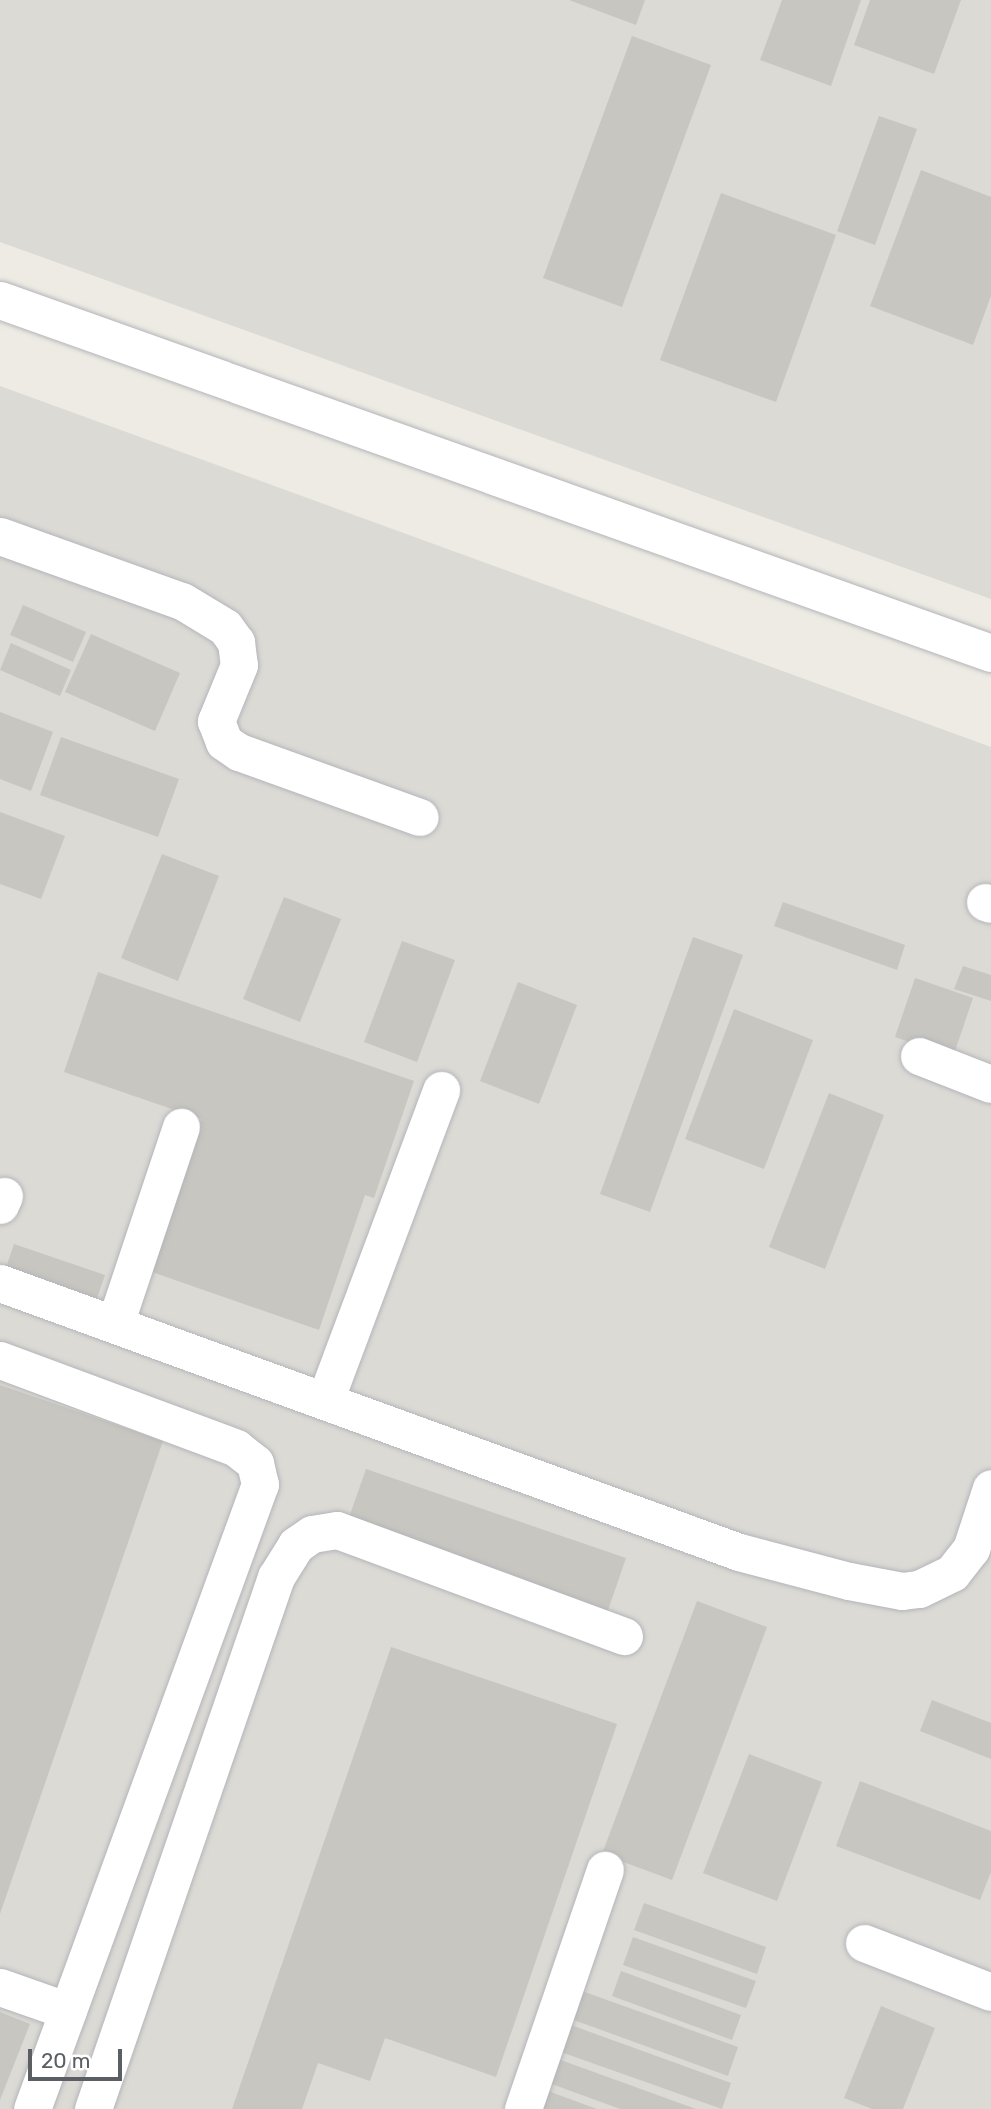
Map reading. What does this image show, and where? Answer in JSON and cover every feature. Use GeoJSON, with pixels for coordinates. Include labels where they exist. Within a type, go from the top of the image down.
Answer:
{"type":"FeatureCollection","features":[{"type":"Feature","properties":{"kind":"street"},"geometry":{"type":"LineString","coordinates":[[0,300],[991,653]]}},
{"type":"Feature","properties":{"kind":"street"},"geometry":{"type":"LineString","coordinates":[[0,536],[182,601],[225,627],[236,642],[239,665],[216,721],[224,742],[239,752],[419,817]]}},
{"type":"Feature","properties":{"kind":"street"},"geometry":{"type":"LineString","coordinates":[[919,1056],[991,1084]]}},
{"type":"Feature","properties":{"kind":"street"},"geometry":{"type":"LineString","coordinates":[[326,1398],[441,1090]]}},
{"type":"Feature","properties":{"kind":"street"},"geometry":{"type":"LineString","coordinates":[[115,1324],[181,1127]]}},
{"type":"Feature","properties":{"kind":"street"},"geometry":{"type":"LineString","coordinates":[[0,1283],[326,1398],[739,1552],[902,1591],[919,1589],[961,1566],[991,1488]]}},
{"type":"Feature","properties":{"kind":"street"},"geometry":{"type":"LineString","coordinates":[[0,1360],[236,1448],[255,1464],[260,1483],[32,2109]]}},
{"type":"Feature","properties":{"kind":"street"},"geometry":{"type":"LineString","coordinates":[[93,2109],[276,1577],[296,1545],[312,1534],[337,1530],[624,1636]]}},
{"type":"Feature","properties":{"kind":"street"},"geometry":{"type":"LineString","coordinates":[[523,2109],[605,1870]]}},
{"type":"Feature","properties":{"kind":"street"},"geometry":{"type":"LineString","coordinates":[[864,1942],[991,1992]]}},
{"type":"Feature","properties":{"kind":"street"},"geometry":{"type":"LineString","coordinates":[[0,1987],[68,2011]]}},
{"type":"Feature","properties":{"kind":"shaded area"},"geometry":{"type":"Polygon","coordinates":[[[0,0],[991,0],[991,599],[0,242],[0,0]]]}},
{"type":"Feature","properties":{"kind":"shaded area"},"geometry":{"type":"Polygon","coordinates":[[[0,386],[991,747],[991,2109],[0,2109],[0,386]]]}},
{"type":"Feature","properties":{"kind":"building"},"geometry":{"type":"Polygon","coordinates":[[[569,0],[645,0],[636,25],[569,0]]]}},
{"type":"Feature","properties":{"kind":"building"},"geometry":{"type":"Polygon","coordinates":[[[782,0],[861,0],[831,86],[760,60],[782,0]]]}},
{"type":"Feature","properties":{"kind":"building"},"geometry":{"type":"Polygon","coordinates":[[[870,0],[961,0],[934,74],[854,45],[870,0]]]}},
{"type":"Feature","properties":{"kind":"building"},"geometry":{"type":"Polygon","coordinates":[[[632,36],[711,65],[622,307],[543,278],[632,36]]]}},
{"type":"Feature","properties":{"kind":"building"},"geometry":{"type":"Polygon","coordinates":[[[879,116],[917,129],[875,245],[837,231],[879,116]]]}},
{"type":"Feature","properties":{"kind":"building"},"geometry":{"type":"Polygon","coordinates":[[[921,170],[991,197],[991,296],[973,345],[870,306],[921,170]]]}},
{"type":"Feature","properties":{"kind":"building"},"geometry":{"type":"Polygon","coordinates":[[[721,193],[836,235],[776,402],[660,360],[721,193]]]}},
{"type":"Feature","properties":{"kind":"building"},"geometry":{"type":"Polygon","coordinates":[[[23,605],[86,632],[73,662],[10,635],[23,605]]]}},
{"type":"Feature","properties":{"kind":"building"},"geometry":{"type":"Polygon","coordinates":[[[91,634],[180,673],[155,731],[65,692],[91,634]]]}},
{"type":"Feature","properties":{"kind":"building"},"geometry":{"type":"Polygon","coordinates":[[[11,643],[71,670],[60,696],[0,670],[11,643]]]}},
{"type":"Feature","properties":{"kind":"building"},"geometry":{"type":"Polygon","coordinates":[[[0,712],[53,732],[31,791],[0,779],[0,712]]]}},
{"type":"Feature","properties":{"kind":"building"},"geometry":{"type":"Polygon","coordinates":[[[61,737],[179,779],[158,837],[40,795],[61,737]]]}},
{"type":"Feature","properties":{"kind":"building"},"geometry":{"type":"Polygon","coordinates":[[[0,812],[65,836],[41,899],[0,884],[0,812]]]}},
{"type":"Feature","properties":{"kind":"building"},"geometry":{"type":"Polygon","coordinates":[[[162,854],[219,876],[178,981],[121,958],[162,854]]]}},
{"type":"Feature","properties":{"kind":"building"},"geometry":{"type":"Polygon","coordinates":[[[284,897],[341,919],[300,1022],[243,999],[284,897]]]}},
{"type":"Feature","properties":{"kind":"building"},"geometry":{"type":"Polygon","coordinates":[[[783,902],[905,945],[897,970],[774,926],[783,902]]]}},
{"type":"Feature","properties":{"kind":"building"},"geometry":{"type":"Polygon","coordinates":[[[693,937],[743,955],[650,1212],[600,1194],[693,937]]]}},
{"type":"Feature","properties":{"kind":"building"},"geometry":{"type":"Polygon","coordinates":[[[402,941],[455,960],[417,1062],[364,1042],[402,941]]]}},
{"type":"Feature","properties":{"kind":"building"},"geometry":{"type":"Polygon","coordinates":[[[963,966],[991,975],[991,1001],[954,989],[963,966]]]}},
{"type":"Feature","properties":{"kind":"building"},"geometry":{"type":"Polygon","coordinates":[[[98,972],[414,1081],[374,1198],[365,1195],[319,1330],[149,1271],[201,1119],[64,1072],[98,972]]]}},
{"type":"Feature","properties":{"kind":"building"},"geometry":{"type":"Polygon","coordinates":[[[915,978],[973,998],[953,1057],[895,1037],[915,978]]]}},
{"type":"Feature","properties":{"kind":"building"},"geometry":{"type":"Polygon","coordinates":[[[518,982],[577,1005],[539,1104],[480,1081],[518,982]]]}},
{"type":"Feature","properties":{"kind":"building"},"geometry":{"type":"Polygon","coordinates":[[[734,1009],[813,1040],[764,1169],[685,1139],[734,1009]]]}},
{"type":"Feature","properties":{"kind":"building"},"geometry":{"type":"Polygon","coordinates":[[[829,1093],[884,1115],[825,1269],[769,1247],[829,1093]]]}},
{"type":"Feature","properties":{"kind":"building"},"geometry":{"type":"Polygon","coordinates":[[[14,1244],[105,1275],[95,1304],[4,1273],[14,1244]]]}},
{"type":"Feature","properties":{"kind":"building"},"geometry":{"type":"Polygon","coordinates":[[[0,1385],[163,1441],[0,1914],[0,1385]]]}},
{"type":"Feature","properties":{"kind":"building"},"geometry":{"type":"Polygon","coordinates":[[[366,1469],[626,1558],[606,1616],[346,1526],[366,1469]]]}},
{"type":"Feature","properties":{"kind":"building"},"geometry":{"type":"Polygon","coordinates":[[[697,1601],[767,1627],[672,1880],[602,1854],[697,1601]]]}},
{"type":"Feature","properties":{"kind":"building"},"geometry":{"type":"Polygon","coordinates":[[[391,1647],[617,1724],[496,2077],[385,2038],[370,2081],[318,2063],[302,2109],[232,2109],[391,1647]]]}},
{"type":"Feature","properties":{"kind":"building"},"geometry":{"type":"Polygon","coordinates":[[[932,1700],[991,1723],[991,1759],[920,1731],[932,1700]]]}},
{"type":"Feature","properties":{"kind":"building"},"geometry":{"type":"Polygon","coordinates":[[[749,1754],[822,1782],[777,1901],[703,1873],[749,1754]]]}},
{"type":"Feature","properties":{"kind":"building"},"geometry":{"type":"Polygon","coordinates":[[[860,1781],[991,1831],[991,1872],[980,1900],[836,1846],[860,1781]]]}},
{"type":"Feature","properties":{"kind":"building"},"geometry":{"type":"Polygon","coordinates":[[[644,1903],[766,1947],[757,1974],[634,1930],[644,1903]]]}},
{"type":"Feature","properties":{"kind":"building"},"geometry":{"type":"Polygon","coordinates":[[[633,1937],[756,1981],[746,2008],[623,1965],[633,1937]]]}},
{"type":"Feature","properties":{"kind":"building"},"geometry":{"type":"Polygon","coordinates":[[[621,1971],[741,2015],[732,2040],[612,1996],[621,1971]]]}},
{"type":"Feature","properties":{"kind":"building"},"geometry":{"type":"Polygon","coordinates":[[[582,1991],[738,2047],[728,2076],[571,2019],[582,1991]]]}},
{"type":"Feature","properties":{"kind":"building"},"geometry":{"type":"Polygon","coordinates":[[[881,2006],[935,2028],[903,2109],[872,2109],[844,2098],[881,2006]]]}},
{"type":"Feature","properties":{"kind":"building"},"geometry":{"type":"Polygon","coordinates":[[[0,2012],[30,2024],[0,2100],[0,2012]]]}},
{"type":"Feature","properties":{"kind":"building"},"geometry":{"type":"Polygon","coordinates":[[[568,2024],[731,2083],[722,2109],[558,2051],[568,2024]]]}},
{"type":"Feature","properties":{"kind":"building"},"geometry":{"type":"Polygon","coordinates":[[[558,2059],[696,2109],[620,2109],[549,2083],[558,2059]]]}},
{"type":"Feature","properties":{"kind":"building"},"geometry":{"type":"Polygon","coordinates":[[[548,2091],[597,2109],[541,2109],[548,2091]]]}}]}
